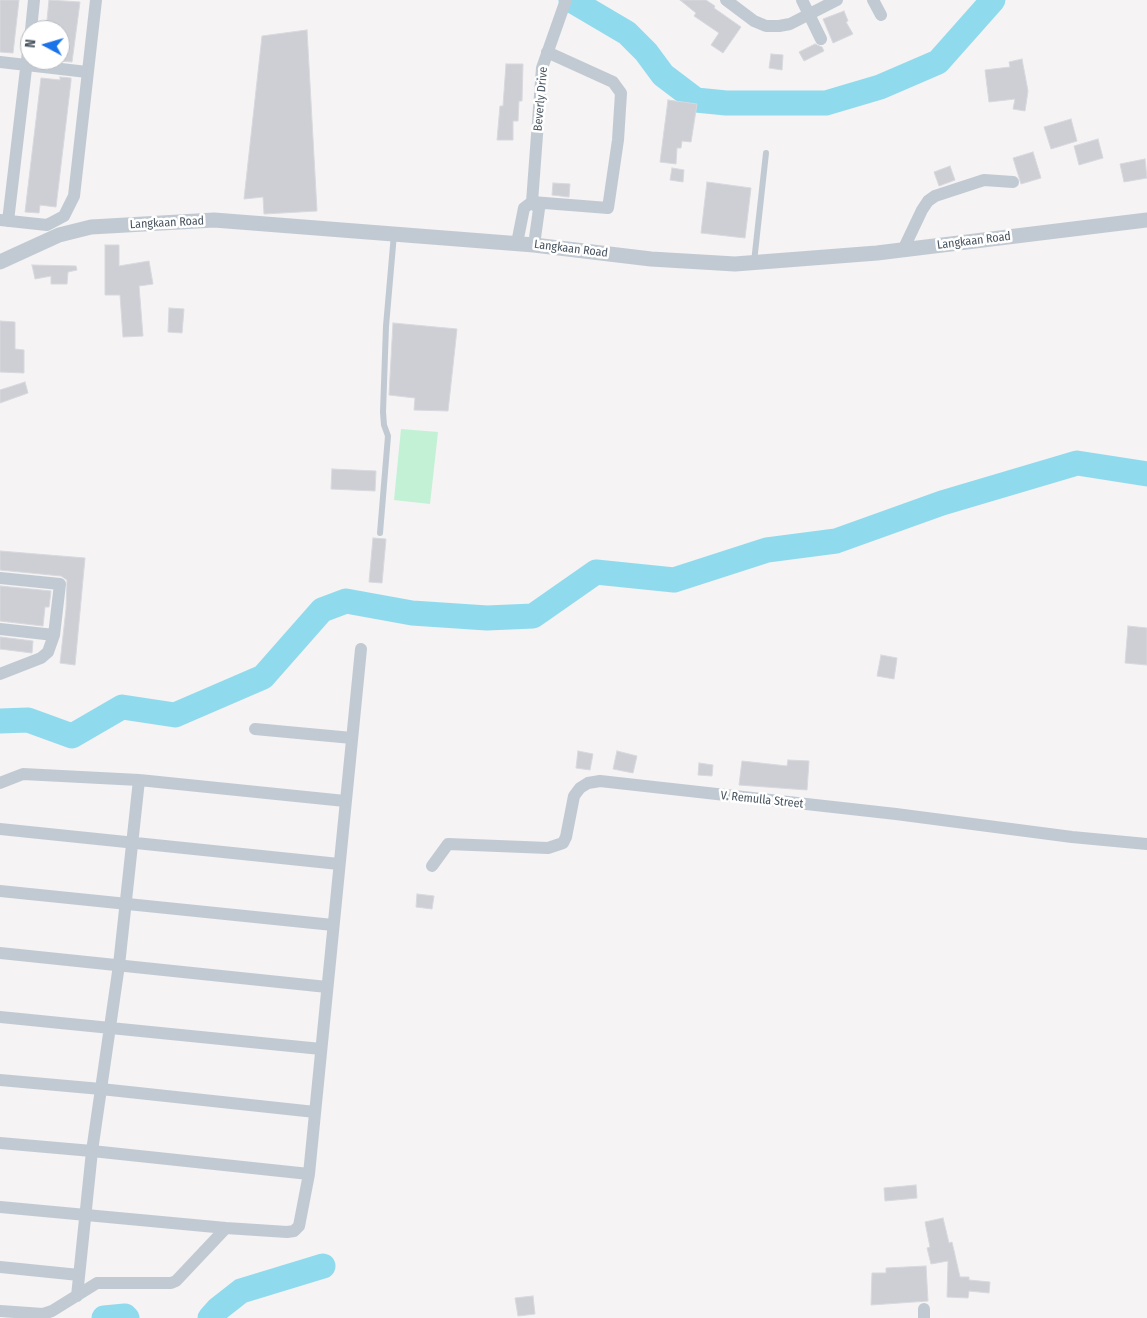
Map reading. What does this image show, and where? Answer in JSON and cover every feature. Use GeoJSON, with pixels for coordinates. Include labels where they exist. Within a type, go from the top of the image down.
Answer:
{"type":"FeatureCollection","features":[{"type":"Feature","properties":{"kind":"street"},"geometry":{"type":"LineString","coordinates":[[32,20],[34,0]]}},
{"type":"Feature","properties":{"kind":"street"},"geometry":{"type":"LineString","coordinates":[[25,70],[4,221],[47,225],[64,216],[74,196],[96,0]]}},
{"type":"Feature","properties":{"kind":"street","name":"Beverly Drive"},"geometry":{"type":"LineString","coordinates":[[517,243],[524,208],[532,202],[542,68],[566,0]]}},
{"type":"Feature","properties":{"kind":"street"},"geometry":{"type":"LineString","coordinates":[[726,0],[754,21],[766,26],[790,24],[837,0]]}},
{"type":"Feature","properties":{"kind":"street"},"geometry":{"type":"LineString","coordinates":[[802,0],[821,39]]}},
{"type":"Feature","properties":{"kind":"street"},"geometry":{"type":"LineString","coordinates":[[873,0],[880,15]]}},
{"type":"Feature","properties":{"kind":"street"},"geometry":{"type":"LineString","coordinates":[[532,202],[608,208],[618,140],[621,93],[613,82],[548,52]]}},
{"type":"Feature","properties":{"kind":"street"},"geometry":{"type":"LineString","coordinates":[[0,62],[20,64]]}},
{"type":"Feature","properties":{"kind":"street"},"geometry":{"type":"LineString","coordinates":[[70,70],[87,72]]}},
{"type":"Feature","properties":{"kind":"street"},"geometry":{"type":"LineString","coordinates":[[904,250],[922,210],[928,201],[935,196],[984,180],[1013,182]]}},
{"type":"Feature","properties":{"kind":"street","name":"Beverly Drive"},"geometry":{"type":"LineString","coordinates":[[532,202],[539,209],[534,245]]}},
{"type":"Feature","properties":{"kind":"street","name":"Langkaan Road"},"geometry":{"type":"LineString","coordinates":[[0,262],[59,235],[91,227],[214,220],[517,243],[651,259],[735,264],[904,250],[1147,220]]}},
{"type":"Feature","properties":{"kind":"street"},"geometry":{"type":"LineString","coordinates":[[0,578],[60,584],[54,634],[48,652],[41,658],[0,674]]}},
{"type":"Feature","properties":{"kind":"street"},"geometry":{"type":"LineString","coordinates":[[0,629],[54,634]]}},
{"type":"Feature","properties":{"kind":"street"},"geometry":{"type":"LineString","coordinates":[[0,1207],[226,1228],[294,1231],[299,1226],[309,1174],[360,649]]}},
{"type":"Feature","properties":{"kind":"street"},"geometry":{"type":"LineString","coordinates":[[255,729],[352,738]]}},
{"type":"Feature","properties":{"kind":"street"},"geometry":{"type":"LineString","coordinates":[[0,783],[23,774],[139,780],[346,802]]}},
{"type":"Feature","properties":{"kind":"street"},"geometry":{"type":"LineString","coordinates":[[76,1296],[92,1151],[119,965],[139,780]]}},
{"type":"Feature","properties":{"kind":"street","name":"V. Remulla Street"},"geometry":{"type":"LineString","coordinates":[[432,866],[448,844],[548,848],[563,843],[566,837],[574,796],[580,788],[588,784],[600,782],[896,814],[1072,837],[1147,844]]}},
{"type":"Feature","properties":{"kind":"street"},"geometry":{"type":"LineString","coordinates":[[0,829],[339,864]]}},
{"type":"Feature","properties":{"kind":"street"},"geometry":{"type":"LineString","coordinates":[[0,891],[333,925]]}},
{"type":"Feature","properties":{"kind":"street"},"geometry":{"type":"LineString","coordinates":[[0,953],[327,987]]}},
{"type":"Feature","properties":{"kind":"street"},"geometry":{"type":"LineString","coordinates":[[0,1017],[321,1049]]}},
{"type":"Feature","properties":{"kind":"street"},"geometry":{"type":"LineString","coordinates":[[0,1080],[315,1112]]}},
{"type":"Feature","properties":{"kind":"street"},"geometry":{"type":"LineString","coordinates":[[0,1143],[309,1174]]}},
{"type":"Feature","properties":{"kind":"street"},"geometry":{"type":"LineString","coordinates":[[0,1311],[15,1315],[43,1314],[52,1311],[97,1283],[171,1284],[226,1228]]}},
{"type":"Feature","properties":{"kind":"street"},"geometry":{"type":"LineString","coordinates":[[0,1267],[78,1275]]}},
{"type":"Feature","properties":{"kind":"lane"},"geometry":{"type":"LineString","coordinates":[[754,263],[766,153]]}},
{"type":"Feature","properties":{"kind":"lane"},"geometry":{"type":"LineString","coordinates":[[380,533],[388,436],[384,426],[383,412],[386,326],[394,234]]}},
{"type":"Feature","properties":{"kind":"green space"},"geometry":{"type":"Polygon","coordinates":[[[401,429],[438,432],[430,504],[394,500],[401,429]]]}},
{"type":"Feature","properties":{"kind":"building"},"geometry":{"type":"Polygon","coordinates":[[[0,0],[19,0],[13,53],[0,52],[0,0]]]}},
{"type":"Feature","properties":{"kind":"building"},"geometry":{"type":"Polygon","coordinates":[[[49,0],[80,2],[72,62],[70,62],[70,20],[47,20],[49,0]]]}},
{"type":"Feature","properties":{"kind":"building"},"geometry":{"type":"Polygon","coordinates":[[[680,0],[706,0],[741,27],[723,53],[711,45],[719,33],[694,16],[696,13],[680,0]]]}},
{"type":"Feature","properties":{"kind":"building"},"geometry":{"type":"Polygon","coordinates":[[[844,11],[848,21],[846,22],[853,34],[833,43],[823,19],[844,11]]]}},
{"type":"Feature","properties":{"kind":"building"},"geometry":{"type":"Polygon","coordinates":[[[307,30],[317,211],[264,214],[263,197],[244,199],[262,36],[307,30]]]}},
{"type":"Feature","properties":{"kind":"building"},"geometry":{"type":"Polygon","coordinates":[[[815,44],[822,47],[824,51],[804,61],[799,52],[815,44]]]}},
{"type":"Feature","properties":{"kind":"building"},"geometry":{"type":"Polygon","coordinates":[[[771,54],[783,55],[782,70],[769,68],[771,54]]]}},
{"type":"Feature","properties":{"kind":"building"},"geometry":{"type":"Polygon","coordinates":[[[1022,59],[1028,91],[1025,111],[1013,109],[1015,99],[989,102],[985,70],[1010,67],[1009,62],[1022,59]]]}},
{"type":"Feature","properties":{"kind":"building"},"geometry":{"type":"Polygon","coordinates":[[[506,64],[523,64],[522,101],[519,101],[518,121],[513,121],[513,140],[497,140],[500,106],[503,106],[506,64]]]}},
{"type":"Feature","properties":{"kind":"building"},"geometry":{"type":"Polygon","coordinates":[[[60,77],[71,78],[71,81],[56,207],[40,205],[39,213],[25,212],[41,78],[60,80],[60,77]]]}},
{"type":"Feature","properties":{"kind":"building"},"geometry":{"type":"Polygon","coordinates":[[[668,100],[697,104],[691,142],[682,141],[681,148],[677,148],[676,164],[660,162],[668,100]]]}},
{"type":"Feature","properties":{"kind":"building"},"geometry":{"type":"Polygon","coordinates":[[[1071,119],[1077,141],[1051,149],[1044,127],[1071,119]]]}},
{"type":"Feature","properties":{"kind":"building"},"geometry":{"type":"Polygon","coordinates":[[[1098,139],[1103,158],[1079,165],[1074,146],[1098,139]]]}},
{"type":"Feature","properties":{"kind":"building"},"geometry":{"type":"Polygon","coordinates":[[[1033,152],[1041,178],[1021,184],[1013,158],[1033,152]]]}},
{"type":"Feature","properties":{"kind":"building"},"geometry":{"type":"Polygon","coordinates":[[[1145,159],[1147,178],[1124,182],[1120,164],[1145,159]]]}},
{"type":"Feature","properties":{"kind":"building"},"geometry":{"type":"Polygon","coordinates":[[[950,166],[955,180],[939,186],[934,172],[950,166]]]}},
{"type":"Feature","properties":{"kind":"building"},"geometry":{"type":"Polygon","coordinates":[[[672,168],[684,170],[683,182],[670,180],[672,168]]]}},
{"type":"Feature","properties":{"kind":"building"},"geometry":{"type":"Polygon","coordinates":[[[707,182],[751,188],[745,238],[701,233],[707,182]]]}},
{"type":"Feature","properties":{"kind":"building"},"geometry":{"type":"Polygon","coordinates":[[[553,183],[570,184],[569,197],[552,195],[553,183]]]}},
{"type":"Feature","properties":{"kind":"building"},"geometry":{"type":"Polygon","coordinates":[[[105,245],[119,245],[119,266],[149,261],[153,284],[139,286],[143,336],[123,337],[120,295],[105,295],[105,245]]]}},
{"type":"Feature","properties":{"kind":"building"},"geometry":{"type":"Polygon","coordinates":[[[32,265],[76,266],[77,270],[68,272],[67,284],[51,284],[51,276],[35,279],[32,265]]]}},
{"type":"Feature","properties":{"kind":"building"},"geometry":{"type":"Polygon","coordinates":[[[169,308],[184,309],[182,333],[168,332],[169,308]]]}},
{"type":"Feature","properties":{"kind":"building"},"geometry":{"type":"Polygon","coordinates":[[[0,321],[15,322],[15,349],[24,350],[24,373],[0,372],[0,321]]]}},
{"type":"Feature","properties":{"kind":"building"},"geometry":{"type":"Polygon","coordinates":[[[393,323],[457,329],[448,411],[414,410],[415,398],[389,395],[393,323]]]}},
{"type":"Feature","properties":{"kind":"building"},"geometry":{"type":"Polygon","coordinates":[[[25,382],[28,393],[0,403],[0,390],[25,382]]]}},
{"type":"Feature","properties":{"kind":"building"},"geometry":{"type":"Polygon","coordinates":[[[332,469],[376,471],[375,491],[331,489],[332,469]]]}},
{"type":"Feature","properties":{"kind":"building"},"geometry":{"type":"Polygon","coordinates":[[[373,538],[386,539],[382,583],[369,582],[373,538]]]}},
{"type":"Feature","properties":{"kind":"building"},"geometry":{"type":"Polygon","coordinates":[[[0,551],[85,558],[75,665],[60,663],[67,580],[61,576],[0,570],[0,551]]]}},
{"type":"Feature","properties":{"kind":"building"},"geometry":{"type":"Polygon","coordinates":[[[0,586],[51,591],[49,607],[45,607],[43,626],[0,621],[0,586]]]}},
{"type":"Feature","properties":{"kind":"building"},"geometry":{"type":"Polygon","coordinates":[[[1128,626],[1147,628],[1147,665],[1125,663],[1128,626]]]}},
{"type":"Feature","properties":{"kind":"building"},"geometry":{"type":"Polygon","coordinates":[[[0,637],[33,641],[32,653],[0,649],[0,637]]]}},
{"type":"Feature","properties":{"kind":"building"},"geometry":{"type":"Polygon","coordinates":[[[881,655],[897,658],[894,679],[877,676],[881,655]]]}},
{"type":"Feature","properties":{"kind":"building"},"geometry":{"type":"Polygon","coordinates":[[[578,751],[593,754],[590,770],[576,768],[578,751]]]}},
{"type":"Feature","properties":{"kind":"building"},"geometry":{"type":"Polygon","coordinates":[[[617,751],[637,756],[633,773],[613,769],[617,751]]]}},
{"type":"Feature","properties":{"kind":"building"},"geometry":{"type":"Polygon","coordinates":[[[788,760],[809,761],[807,790],[739,785],[742,761],[787,766],[788,760]]]}},
{"type":"Feature","properties":{"kind":"building"},"geometry":{"type":"Polygon","coordinates":[[[699,763],[713,765],[712,776],[698,775],[699,763]]]}},
{"type":"Feature","properties":{"kind":"building"},"geometry":{"type":"Polygon","coordinates":[[[417,894],[434,896],[432,909],[416,907],[417,894]]]}},
{"type":"Feature","properties":{"kind":"building"},"geometry":{"type":"Polygon","coordinates":[[[916,1185],[917,1198],[885,1201],[884,1188],[916,1185]]]}},
{"type":"Feature","properties":{"kind":"building"},"geometry":{"type":"Polygon","coordinates":[[[943,1218],[949,1243],[952,1242],[960,1277],[990,1282],[989,1293],[969,1291],[968,1298],[947,1297],[948,1261],[931,1264],[927,1248],[930,1247],[925,1222],[943,1218]]]}},
{"type":"Feature","properties":{"kind":"building"},"geometry":{"type":"Polygon","coordinates":[[[926,1266],[928,1301],[871,1305],[872,1273],[886,1273],[886,1268],[926,1266]]]}},
{"type":"Feature","properties":{"kind":"building"},"geometry":{"type":"Polygon","coordinates":[[[533,1296],[535,1314],[518,1316],[515,1298],[533,1296]]]}},
{"type":"Feature","properties":{"kind":"waterway"},"geometry":{"type":"LineString","coordinates":[[571,0],[627,33],[646,52],[663,75],[696,100],[726,103],[826,103],[880,87],[938,62],[993,0]]}},
{"type":"Feature","properties":{"kind":"waterway"},"geometry":{"type":"LineString","coordinates":[[0,721],[28,720],[72,736],[122,707],[175,715],[263,677],[322,610],[346,601],[412,613],[487,618],[533,616],[596,572],[674,580],[767,550],[836,541],[942,503],[1077,463],[1147,474]]}},
{"type":"Feature","properties":{"kind":"waterway"},"geometry":{"type":"LineString","coordinates":[[210,1318],[218,1309],[241,1291],[323,1266]]}},
{"type":"Feature","properties":{"kind":"waterway"},"geometry":{"type":"LineString","coordinates":[[104,1318],[125,1316],[127,1318]]}}]}
